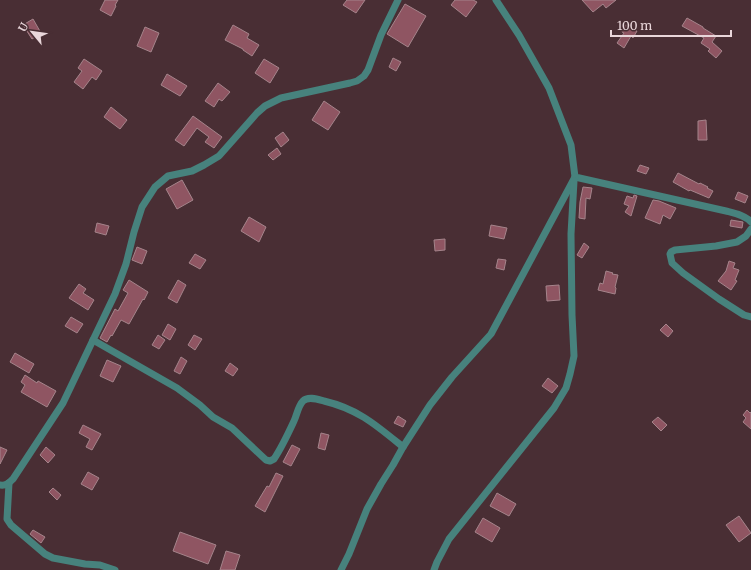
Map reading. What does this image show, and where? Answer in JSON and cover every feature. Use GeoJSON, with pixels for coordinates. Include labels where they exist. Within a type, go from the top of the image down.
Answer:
{"type":"FeatureCollection","features":[{"type":"Feature","properties":{"kind":"street"},"geometry":{"type":"LineString","coordinates":[[0,485],[9,483],[13,478],[63,403],[118,286],[126,264],[142,207],[155,187],[168,176],[192,171],[219,156],[265,106],[281,98],[350,83],[357,81],[364,76],[368,70],[381,36],[398,0]]}},
{"type":"Feature","properties":{"kind":"street"},"geometry":{"type":"LineString","coordinates":[[434,570],[449,539],[554,408],[566,388],[574,356],[570,234],[575,177],[570,145],[550,88],[519,35],[496,0]]}},
{"type":"Feature","properties":{"kind":"street"},"geometry":{"type":"LineString","coordinates":[[575,177],[726,211],[744,217],[751,222]]}},
{"type":"Feature","properties":{"kind":"street"},"geometry":{"type":"LineString","coordinates":[[341,570],[367,509],[403,447],[434,399],[491,334],[575,177]]}},
{"type":"Feature","properties":{"kind":"street"},"geometry":{"type":"LineString","coordinates":[[751,229],[746,236],[737,242],[716,246],[675,250],[670,254],[672,263],[683,273],[719,299],[744,315],[751,317]]}},
{"type":"Feature","properties":{"kind":"street"},"geometry":{"type":"LineString","coordinates":[[93,340],[177,388],[213,417],[232,428],[266,460],[270,461],[274,459],[287,437],[303,401],[315,398],[334,403],[355,412],[376,424],[403,447]]}},
{"type":"Feature","properties":{"kind":"street"},"geometry":{"type":"LineString","coordinates":[[9,483],[7,519],[11,526],[45,554],[53,558],[85,564],[100,565],[115,570]]}},
{"type":"Feature","properties":{"kind":"building"},"geometry":{"type":"Polygon","coordinates":[[[105,0],[118,0],[111,16],[100,10],[105,0]]]}},
{"type":"Feature","properties":{"kind":"building"},"geometry":{"type":"Polygon","coordinates":[[[347,0],[365,0],[356,13],[343,5],[347,0]]]}},
{"type":"Feature","properties":{"kind":"building"},"geometry":{"type":"Polygon","coordinates":[[[455,0],[473,0],[477,2],[466,17],[451,5],[455,0]]]}},
{"type":"Feature","properties":{"kind":"building"},"geometry":{"type":"Polygon","coordinates":[[[582,0],[616,0],[606,8],[603,4],[593,12],[582,0]]]}},
{"type":"Feature","properties":{"kind":"building"},"geometry":{"type":"Polygon","coordinates":[[[405,4],[426,16],[408,47],[387,34],[405,4]]]}},
{"type":"Feature","properties":{"kind":"building"},"geometry":{"type":"Polygon","coordinates":[[[687,18],[716,36],[712,42],[722,51],[716,58],[708,51],[710,49],[701,43],[704,38],[682,26],[687,18]]]}},
{"type":"Feature","properties":{"kind":"building"},"geometry":{"type":"Polygon","coordinates":[[[33,19],[41,33],[32,39],[23,25],[33,19]]]}},
{"type":"Feature","properties":{"kind":"building"},"geometry":{"type":"Polygon","coordinates":[[[233,25],[249,34],[247,38],[259,45],[252,56],[243,49],[225,40],[233,25]]]}},
{"type":"Feature","properties":{"kind":"building"},"geometry":{"type":"Polygon","coordinates":[[[625,25],[637,31],[633,38],[631,36],[624,48],[617,43],[624,33],[622,32],[625,25]]]}},
{"type":"Feature","properties":{"kind":"building"},"geometry":{"type":"Polygon","coordinates":[[[145,27],[159,33],[151,52],[137,46],[145,27]]]}},
{"type":"Feature","properties":{"kind":"building"},"geometry":{"type":"Polygon","coordinates":[[[393,58],[401,62],[396,71],[389,67],[393,58]]]}},
{"type":"Feature","properties":{"kind":"building"},"geometry":{"type":"Polygon","coordinates":[[[84,59],[102,71],[96,80],[92,77],[83,89],[74,82],[82,71],[78,68],[84,59]]]}},
{"type":"Feature","properties":{"kind":"building"},"geometry":{"type":"Polygon","coordinates":[[[264,59],[279,68],[270,83],[255,73],[264,59]]]}},
{"type":"Feature","properties":{"kind":"building"},"geometry":{"type":"Polygon","coordinates":[[[167,74],[187,86],[180,96],[161,85],[167,74]]]}},
{"type":"Feature","properties":{"kind":"building"},"geometry":{"type":"Polygon","coordinates":[[[218,83],[230,92],[222,101],[219,99],[214,107],[205,101],[218,83]]]}},
{"type":"Feature","properties":{"kind":"building"},"geometry":{"type":"Polygon","coordinates":[[[324,101],[340,112],[328,130],[312,120],[324,101]]]}},
{"type":"Feature","properties":{"kind":"building"},"geometry":{"type":"Polygon","coordinates":[[[111,107],[127,120],[120,129],[104,117],[111,107]]]}},
{"type":"Feature","properties":{"kind":"building"},"geometry":{"type":"Polygon","coordinates":[[[193,116],[222,137],[214,148],[205,142],[209,137],[197,128],[184,146],[175,140],[193,116]]]}},
{"type":"Feature","properties":{"kind":"building"},"geometry":{"type":"Polygon","coordinates":[[[706,120],[707,140],[698,140],[698,121],[706,120]]]}},
{"type":"Feature","properties":{"kind":"building"},"geometry":{"type":"Polygon","coordinates":[[[283,132],[289,140],[281,147],[275,138],[283,132]]]}},
{"type":"Feature","properties":{"kind":"building"},"geometry":{"type":"Polygon","coordinates":[[[277,148],[281,154],[273,160],[268,155],[277,148]]]}},
{"type":"Feature","properties":{"kind":"building"},"geometry":{"type":"Polygon","coordinates":[[[640,165],[649,168],[646,174],[637,171],[640,165]]]}},
{"type":"Feature","properties":{"kind":"building"},"geometry":{"type":"Polygon","coordinates":[[[678,173],[708,187],[707,188],[713,191],[709,198],[690,190],[689,191],[673,182],[678,173]]]}},
{"type":"Feature","properties":{"kind":"building"},"geometry":{"type":"Polygon","coordinates":[[[182,180],[193,200],[177,209],[166,189],[182,180]]]}},
{"type":"Feature","properties":{"kind":"building"},"geometry":{"type":"Polygon","coordinates":[[[583,187],[592,188],[590,199],[586,198],[585,219],[579,218],[583,187]]]}},
{"type":"Feature","properties":{"kind":"building"},"geometry":{"type":"Polygon","coordinates":[[[738,192],[748,196],[745,203],[735,199],[738,192]]]}},
{"type":"Feature","properties":{"kind":"building"},"geometry":{"type":"Polygon","coordinates":[[[634,195],[637,196],[631,216],[625,212],[629,206],[624,204],[627,196],[633,198],[634,195]]]}},
{"type":"Feature","properties":{"kind":"building"},"geometry":{"type":"Polygon","coordinates":[[[653,200],[676,208],[670,219],[663,215],[660,224],[645,218],[653,200]]]}},
{"type":"Feature","properties":{"kind":"building"},"geometry":{"type":"Polygon","coordinates":[[[249,217],[266,227],[259,242],[241,231],[249,217]]]}},
{"type":"Feature","properties":{"kind":"building"},"geometry":{"type":"Polygon","coordinates":[[[731,220],[743,222],[742,228],[730,226],[731,220]]]}},
{"type":"Feature","properties":{"kind":"building"},"geometry":{"type":"Polygon","coordinates":[[[97,223],[109,226],[106,235],[95,232],[97,223]]]}},
{"type":"Feature","properties":{"kind":"building"},"geometry":{"type":"Polygon","coordinates":[[[491,225],[507,228],[504,239],[489,236],[491,225]]]}},
{"type":"Feature","properties":{"kind":"building"},"geometry":{"type":"Polygon","coordinates":[[[445,239],[445,250],[435,251],[434,240],[445,239]]]}},
{"type":"Feature","properties":{"kind":"building"},"geometry":{"type":"Polygon","coordinates":[[[584,243],[589,247],[582,258],[577,255],[584,243]]]}},
{"type":"Feature","properties":{"kind":"building"},"geometry":{"type":"Polygon","coordinates":[[[137,247],[147,251],[142,264],[132,260],[137,247]]]}},
{"type":"Feature","properties":{"kind":"building"},"geometry":{"type":"Polygon","coordinates":[[[195,254],[206,260],[200,269],[189,263],[195,254]]]}},
{"type":"Feature","properties":{"kind":"building"},"geometry":{"type":"Polygon","coordinates":[[[498,259],[506,260],[504,270],[496,268],[498,259]]]}},
{"type":"Feature","properties":{"kind":"building"},"geometry":{"type":"Polygon","coordinates":[[[729,261],[735,263],[733,268],[739,270],[735,280],[737,281],[731,290],[718,281],[726,271],[729,261]]]}},
{"type":"Feature","properties":{"kind":"building"},"geometry":{"type":"Polygon","coordinates":[[[606,271],[618,275],[615,294],[598,290],[600,283],[603,284],[606,271]]]}},
{"type":"Feature","properties":{"kind":"building"},"geometry":{"type":"Polygon","coordinates":[[[129,280],[148,292],[129,324],[121,320],[107,342],[100,338],[115,309],[118,311],[128,293],[123,290],[129,280]]]}},
{"type":"Feature","properties":{"kind":"building"},"geometry":{"type":"Polygon","coordinates":[[[178,280],[186,285],[177,303],[168,298],[178,280]]]}},
{"type":"Feature","properties":{"kind":"building"},"geometry":{"type":"Polygon","coordinates":[[[79,284],[86,289],[83,293],[94,300],[88,310],[69,298],[79,284]]]}},
{"type":"Feature","properties":{"kind":"building"},"geometry":{"type":"Polygon","coordinates":[[[559,285],[560,300],[547,301],[546,286],[559,285]]]}},
{"type":"Feature","properties":{"kind":"building"},"geometry":{"type":"Polygon","coordinates":[[[71,317],[83,324],[77,333],[65,326],[71,317]]]}},
{"type":"Feature","properties":{"kind":"building"},"geometry":{"type":"Polygon","coordinates":[[[168,324],[176,329],[170,340],[162,335],[168,324]]]}},
{"type":"Feature","properties":{"kind":"building"},"geometry":{"type":"Polygon","coordinates":[[[666,324],[673,331],[668,337],[660,330],[666,324]]]}},
{"type":"Feature","properties":{"kind":"building"},"geometry":{"type":"Polygon","coordinates":[[[158,335],[165,340],[159,349],[152,345],[158,335]]]}},
{"type":"Feature","properties":{"kind":"building"},"geometry":{"type":"Polygon","coordinates":[[[194,335],[202,339],[195,350],[188,345],[194,335]]]}},
{"type":"Feature","properties":{"kind":"building"},"geometry":{"type":"Polygon","coordinates":[[[15,353],[34,364],[29,373],[10,362],[15,353]]]}},
{"type":"Feature","properties":{"kind":"building"},"geometry":{"type":"Polygon","coordinates":[[[181,357],[187,361],[180,374],[174,371],[181,357]]]}},
{"type":"Feature","properties":{"kind":"building"},"geometry":{"type":"Polygon","coordinates":[[[107,360],[121,366],[113,382],[100,376],[107,360]]]}},
{"type":"Feature","properties":{"kind":"building"},"geometry":{"type":"Polygon","coordinates":[[[230,363],[238,369],[233,376],[225,371],[230,363]]]}},
{"type":"Feature","properties":{"kind":"building"},"geometry":{"type":"Polygon","coordinates":[[[25,375],[37,383],[38,381],[56,391],[47,407],[21,392],[25,385],[21,382],[25,375]]]}},
{"type":"Feature","properties":{"kind":"building"},"geometry":{"type":"Polygon","coordinates":[[[548,378],[558,386],[552,393],[542,386],[548,378]]]}},
{"type":"Feature","properties":{"kind":"building"},"geometry":{"type":"Polygon","coordinates":[[[747,410],[750,413],[751,412],[751,429],[743,422],[746,418],[743,415],[747,410]]]}},
{"type":"Feature","properties":{"kind":"building"},"geometry":{"type":"Polygon","coordinates":[[[398,416],[406,421],[403,427],[394,423],[398,416]]]}},
{"type":"Feature","properties":{"kind":"building"},"geometry":{"type":"Polygon","coordinates":[[[658,417],[667,425],[661,431],[652,422],[658,417]]]}},
{"type":"Feature","properties":{"kind":"building"},"geometry":{"type":"Polygon","coordinates":[[[83,425],[101,434],[92,450],[86,447],[90,439],[79,433],[83,425]]]}},
{"type":"Feature","properties":{"kind":"building"},"geometry":{"type":"Polygon","coordinates":[[[321,433],[329,435],[325,450],[318,448],[321,433]]]}},
{"type":"Feature","properties":{"kind":"building"},"geometry":{"type":"Polygon","coordinates":[[[292,445],[300,449],[291,466],[283,462],[292,445]]]}},
{"type":"Feature","properties":{"kind":"building"},"geometry":{"type":"Polygon","coordinates":[[[0,447],[7,450],[0,464],[0,447]]]}},
{"type":"Feature","properties":{"kind":"building"},"geometry":{"type":"Polygon","coordinates":[[[46,447],[55,455],[48,463],[40,455],[46,447]]]}},
{"type":"Feature","properties":{"kind":"building"},"geometry":{"type":"Polygon","coordinates":[[[88,472],[99,478],[92,490],[81,484],[88,472]]]}},
{"type":"Feature","properties":{"kind":"building"},"geometry":{"type":"Polygon","coordinates":[[[276,473],[283,476],[265,512],[255,506],[267,486],[269,487],[276,473]]]}},
{"type":"Feature","properties":{"kind":"building"},"geometry":{"type":"Polygon","coordinates":[[[53,488],[61,495],[57,500],[49,492],[53,488]]]}},
{"type":"Feature","properties":{"kind":"building"},"geometry":{"type":"Polygon","coordinates":[[[497,493],[516,504],[509,516],[490,506],[497,493]]]}},
{"type":"Feature","properties":{"kind":"building"},"geometry":{"type":"Polygon","coordinates":[[[739,516],[751,533],[739,542],[726,525],[739,516]]]}},
{"type":"Feature","properties":{"kind":"building"},"geometry":{"type":"Polygon","coordinates":[[[483,518],[500,528],[492,542],[475,532],[483,518]]]}},
{"type":"Feature","properties":{"kind":"building"},"geometry":{"type":"Polygon","coordinates":[[[33,530],[45,537],[41,543],[30,534],[33,530]]]}},
{"type":"Feature","properties":{"kind":"building"},"geometry":{"type":"Polygon","coordinates":[[[180,532],[216,545],[208,564],[173,551],[180,532]]]}},
{"type":"Feature","properties":{"kind":"building"},"geometry":{"type":"Polygon","coordinates":[[[226,551],[240,555],[235,570],[220,570],[226,551]]]}}]}
